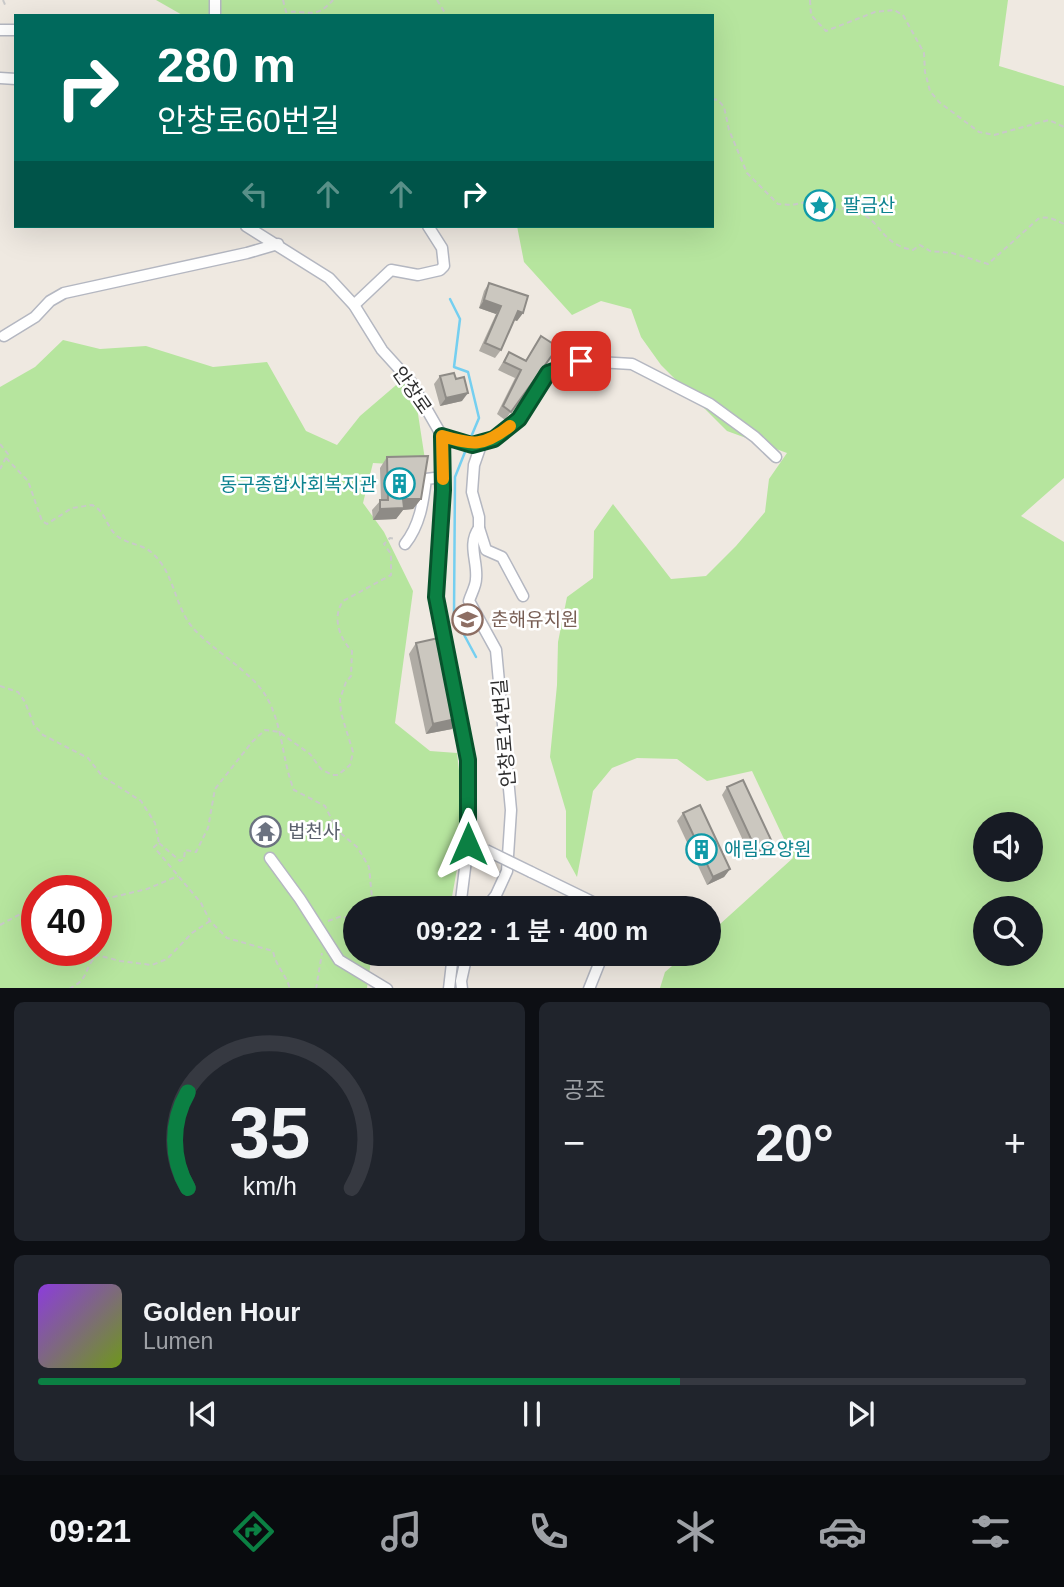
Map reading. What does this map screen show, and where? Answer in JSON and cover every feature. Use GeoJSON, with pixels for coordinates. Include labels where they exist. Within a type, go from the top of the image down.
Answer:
{"type":"FeatureCollection","features":[{"type":"Feature","properties":{"kind":"street","name":"안창로"},"geometry":{"type":"LineString","coordinates":[[250,228],[329,278],[354,305],[382,350],[411,382],[442,436],[443,477],[436,597],[468,760],[468,844],[462,896]]}},
{"type":"Feature","properties":{"kind":"street"},"geometry":{"type":"LineString","coordinates":[[354,305],[391,270],[418,275],[440,270],[444,266],[442,248],[429,228]]}},
{"type":"Feature","properties":{"kind":"street"},"geometry":{"type":"LineString","coordinates":[[4,336],[35,317],[50,301],[64,293],[236,256],[278,244]]}},
{"type":"Feature","properties":{"kind":"street"},"geometry":{"type":"LineString","coordinates":[[442,436],[472,445],[494,439],[519,419],[548,373],[581,361],[632,364],[710,404],[755,437],[776,457]]}},
{"type":"Feature","properties":{"kind":"street"},"geometry":{"type":"LineString","coordinates":[[482,442],[474,465],[472,492],[479,528],[486,550],[502,557],[523,596]]}},
{"type":"Feature","properties":{"kind":"street"},"geometry":{"type":"LineString","coordinates":[[405,544],[412,535],[423,507],[426,480],[443,477]]}},
{"type":"Feature","properties":{"kind":"street","name":"안창로14번길"},"geometry":{"type":"LineString","coordinates":[[479,528],[475,534],[472,552],[476,579],[469,601],[496,650],[511,810],[506,871],[495,896]]}},
{"type":"Feature","properties":{"kind":"street"},"geometry":{"type":"LineString","coordinates":[[468,844],[486,850],[580,896]]}},
{"type":"Feature","properties":{"kind":"street"},"geometry":{"type":"LineString","coordinates":[[270,858],[339,960],[385,988]]}},
{"type":"Feature","properties":{"kind":"street"},"geometry":{"type":"LineString","coordinates":[[449,988],[452,966]]}},
{"type":"Feature","properties":{"kind":"street"},"geometry":{"type":"LineString","coordinates":[[462,988],[464,966]]}},
{"type":"Feature","properties":{"kind":"street"},"geometry":{"type":"LineString","coordinates":[[589,988],[598,966]]}},
{"type":"Feature","properties":{"kind":"path"},"geometry":{"type":"LineString","coordinates":[[3,0],[6,7]]}},
{"type":"Feature","properties":{"kind":"path"},"geometry":{"type":"LineString","coordinates":[[283,0],[286,12],[302,14]]}},
{"type":"Feature","properties":{"kind":"path"},"geometry":{"type":"LineString","coordinates":[[313,14],[324,10],[334,0]]}},
{"type":"Feature","properties":{"kind":"path"},"geometry":{"type":"LineString","coordinates":[[810,0],[811,15],[826,31],[875,12],[894,10],[903,15],[924,53],[930,91],[939,102],[979,132],[994,135],[1049,120],[1064,127]]}},
{"type":"Feature","properties":{"kind":"path"},"geometry":{"type":"LineString","coordinates":[[714,99],[724,107],[729,130],[747,173],[778,204],[792,205],[810,201],[827,211],[854,209],[873,219],[887,240],[901,247],[913,250],[920,245],[930,251],[952,253],[988,264],[1038,219],[1043,217],[1064,224]]}},
{"type":"Feature","properties":{"kind":"path"},"geometry":{"type":"LineString","coordinates":[[0,444],[8,454],[0,469]]}},
{"type":"Feature","properties":{"kind":"path"},"geometry":{"type":"LineString","coordinates":[[6,458],[28,481],[42,521],[47,524],[72,508],[92,505],[103,513],[106,522],[120,539],[151,551],[170,576],[192,627],[265,694],[279,732],[294,790],[325,806],[337,830],[358,848],[369,867],[372,896]]}},
{"type":"Feature","properties":{"kind":"path"},"geometry":{"type":"LineString","coordinates":[[0,686],[18,692],[34,725],[43,735],[88,758],[102,776],[141,801],[155,823],[159,843],[180,861],[184,859],[185,850],[196,852],[208,828],[215,789],[265,730],[279,732],[310,754],[321,769],[332,775],[338,775],[350,765],[353,752],[341,713],[340,699],[351,676],[352,652],[344,643],[337,619],[338,608],[342,601],[391,575],[391,554],[384,544],[390,538],[405,544]]}},
{"type":"Feature","properties":{"kind":"path"},"geometry":{"type":"LineString","coordinates":[[159,843],[154,846],[201,903],[209,921],[226,938],[274,951],[276,963],[287,977],[290,988]]}},
{"type":"Feature","properties":{"kind":"path"},"geometry":{"type":"LineString","coordinates":[[112,897],[147,889],[178,876]]}},
{"type":"Feature","properties":{"kind":"path"},"geometry":{"type":"LineString","coordinates":[[0,925],[21,914]]}},
{"type":"Feature","properties":{"kind":"path"},"geometry":{"type":"LineString","coordinates":[[71,988],[82,982],[97,955],[152,965],[167,959],[192,933],[209,921]]}},
{"type":"Feature","properties":{"kind":"green space"},"geometry":{"type":"Polygon","coordinates":[[[156,0],[1008,0],[999,66],[1064,86],[1064,478],[1021,516],[1064,542],[1064,988],[660,988],[665,972],[672,966],[721,966],[721,923],[793,858],[752,771],[707,781],[677,759],[637,758],[612,768],[593,791],[577,877],[566,857],[566,811],[550,757],[558,642],[567,597],[593,578],[594,531],[613,504],[671,579],[706,576],[765,512],[769,479],[787,453],[727,431],[661,365],[641,337],[631,309],[601,301],[572,315],[524,262],[517,228],[714,228],[714,14],[180,14],[156,0]]]}},
{"type":"Feature","properties":{"kind":"green space"},"geometry":{"type":"Polygon","coordinates":[[[63,340],[100,349],[146,346],[213,367],[267,362],[306,431],[337,445],[360,416],[402,380],[416,401],[426,466],[373,463],[363,503],[384,532],[413,591],[395,723],[430,751],[457,753],[465,824],[452,896],[343,896],[343,966],[370,966],[367,988],[0,988],[0,387],[35,367],[63,340]]]}},
{"type":"Feature","properties":{"kind":"building"},"geometry":{"type":"Polygon","coordinates":[[[489,283],[528,296],[523,313],[518,311],[501,350],[485,343],[501,306],[484,300],[489,283]]]}},
{"type":"Feature","properties":{"kind":"building"},"geometry":{"type":"Polygon","coordinates":[[[541,336],[558,347],[511,412],[503,406],[521,370],[504,362],[509,352],[526,361],[541,336]]]}},
{"type":"Feature","properties":{"kind":"building"},"geometry":{"type":"Polygon","coordinates":[[[454,373],[456,379],[464,377],[468,393],[446,398],[440,376],[454,373]]]}},
{"type":"Feature","properties":{"kind":"building","name":"동구종합사회복지관"},"geometry":{"type":"Polygon","coordinates":[[[428,456],[421,499],[403,499],[404,508],[380,509],[380,500],[388,500],[387,457],[428,456]]]}},
{"type":"Feature","properties":{"kind":"building"},"geometry":{"type":"Polygon","coordinates":[[[443,637],[460,718],[433,724],[416,643],[443,637]]]}},
{"type":"Feature","properties":{"kind":"building"},"geometry":{"type":"Polygon","coordinates":[[[743,780],[773,844],[757,852],[727,787],[743,780]]]}},
{"type":"Feature","properties":{"kind":"building"},"geometry":{"type":"Polygon","coordinates":[[[700,805],[730,869],[713,877],[683,813],[700,805]]]}},
{"type":"Feature","properties":{"kind":"waterway"},"geometry":{"type":"LineString","coordinates":[[450,299],[460,319],[454,367],[468,372],[479,418],[471,437]]}},
{"type":"Feature","properties":{"kind":"waterway"},"geometry":{"type":"LineString","coordinates":[[465,452],[455,477],[454,616],[476,657]]}},
{"type":"Feature","properties":{"kind":"slow traffic"},"geometry":{"type":"LineString","coordinates":[[443,479],[442,436],[472,445],[494,439],[510,426]]}},
{"type":"Feature","properties":{"kind":"place","name":"팔금산"},"geometry":{"type":"Point","coordinates":[820,205]}},
{"type":"Feature","properties":{"kind":"place","name":"동구종합사회복지관"},"geometry":{"type":"Point","coordinates":[400,484]}},
{"type":"Feature","properties":{"kind":"place","name":"춘해유치원"},"geometry":{"type":"Point","coordinates":[468,619]}},
{"type":"Feature","properties":{"kind":"place","name":"법천사"},"geometry":{"type":"Point","coordinates":[265,831]}},
{"type":"Feature","properties":{"kind":"place","name":"애림요양원"},"geometry":{"type":"Point","coordinates":[701,849]}},
{"type":"Feature","properties":{"kind":"route"},"geometry":{"type":"LineString","coordinates":[[468,844],[468,760],[436,597],[443,490],[442,436],[472,445],[494,439],[519,419],[548,373],[581,361]]}}]}
